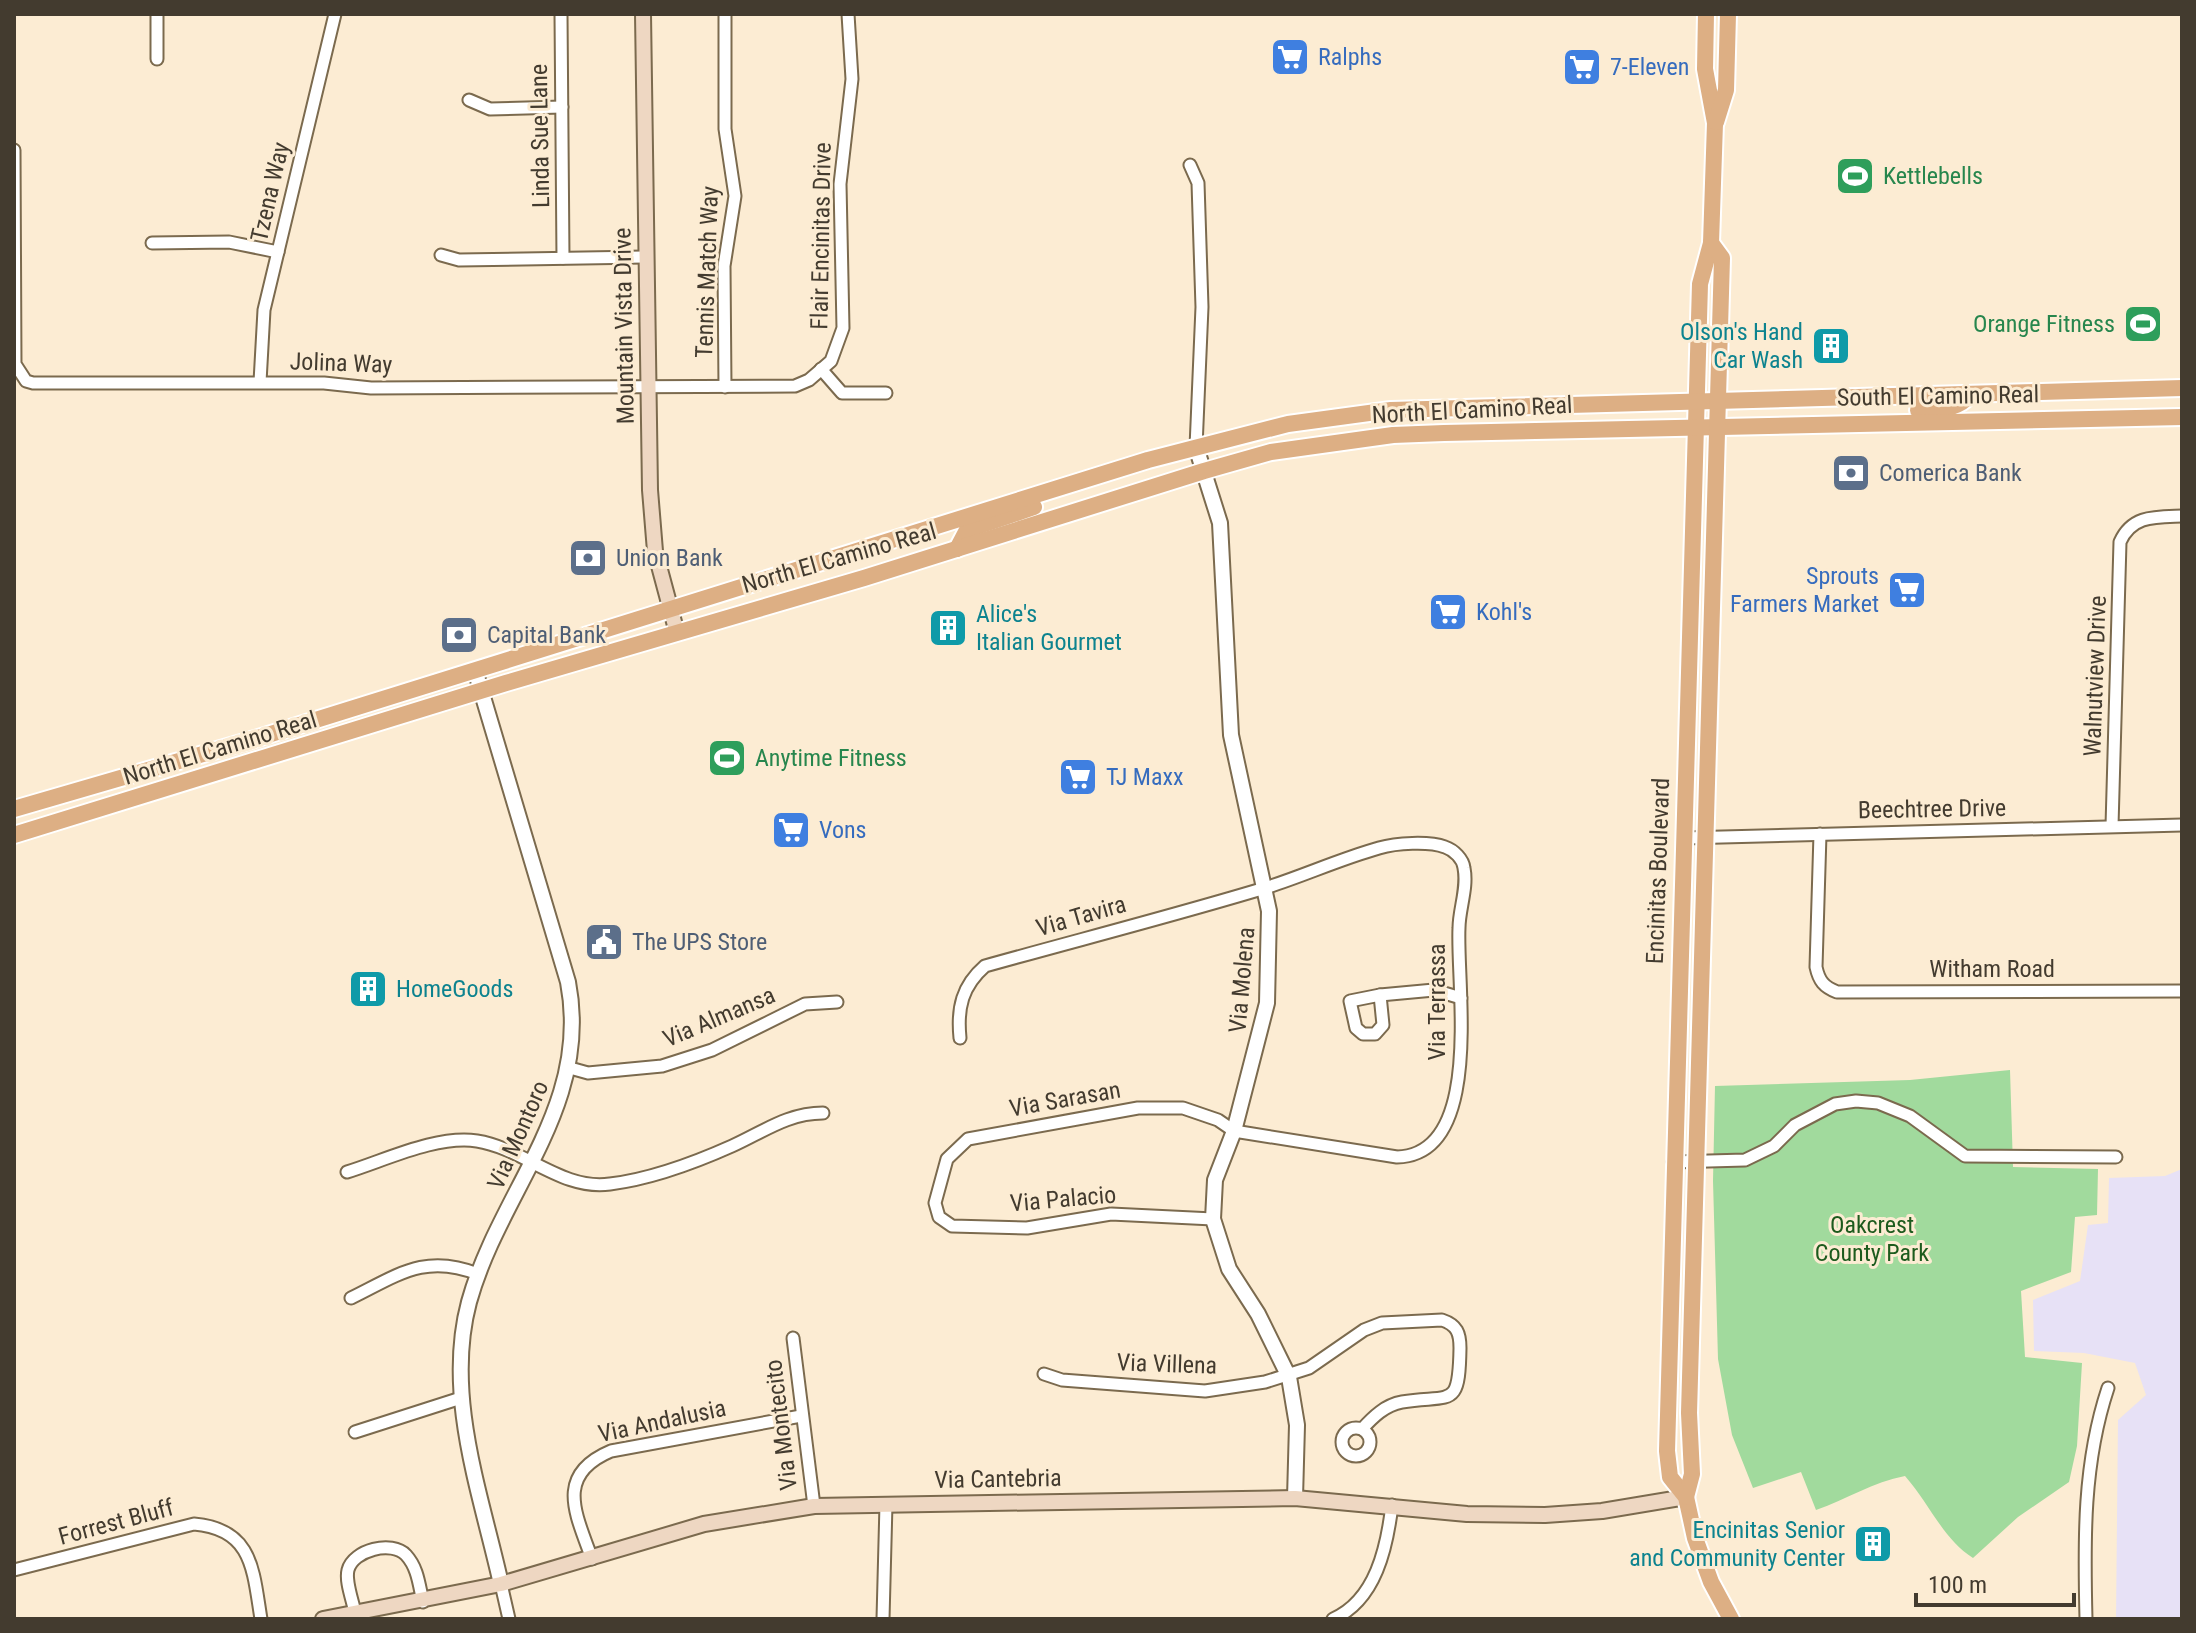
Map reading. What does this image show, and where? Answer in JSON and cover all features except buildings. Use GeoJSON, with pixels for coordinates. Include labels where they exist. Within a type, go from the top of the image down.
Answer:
{"type":"FeatureCollection","features":[{"type":"Feature","properties":{"kind":"main road","name":"Mountain Vista Drive"},"geometry":{"type":"LineString","coordinates":[[643,14],[646,386],[655,551],[677,633]]}},
{"type":"Feature","properties":{"kind":"main road","name":"Encinitas Boulevard"},"geometry":{"type":"LineString","coordinates":[[1706,14],[1705,69],[1715,123],[1711,243],[1700,284],[1667,1451],[1670,1477],[1686,1497],[1706,1568],[1731,1619]]}},
{"type":"Feature","properties":{"kind":"main road","name":"Encinitas Boulevard"},"geometry":{"type":"LineString","coordinates":[[1715,123],[1726,90],[1728,14]]}},
{"type":"Feature","properties":{"kind":"main road","name":"Encinitas Boulevard"},"geometry":{"type":"LineString","coordinates":[[1686,1497],[1692,1474],[1689,1413],[1722,258],[1711,243]]}},
{"type":"Feature","properties":{"kind":"main road","name":"South El Camino Real"},"geometry":{"type":"LineString","coordinates":[[1696,400],[2182,388]]}},
{"type":"Feature","properties":{"kind":"main road"},"geometry":{"type":"LineString","coordinates":[[1888,421],[1904,410],[1962,404],[1971,394]]}},
{"type":"Feature","properties":{"kind":"main road","name":"North El Camino Real"},"geometry":{"type":"LineString","coordinates":[[14,809],[312,721],[1049,491],[1196,447],[1288,424],[1391,410],[1696,400]]}},
{"type":"Feature","properties":{"kind":"main road"},"geometry":{"type":"LineString","coordinates":[[1393,435],[1402,426],[1453,421],[1460,407]]}},
{"type":"Feature","properties":{"kind":"main road"},"geometry":{"type":"LineString","coordinates":[[1255,457],[1272,446],[1345,433],[1359,415]]}},
{"type":"Feature","properties":{"kind":"main road","name":"South El Camino Real"},"geometry":{"type":"LineString","coordinates":[[1695,427],[2182,417]]}},
{"type":"Feature","properties":{"kind":"main road","name":"North El Camino Real"},"geometry":{"type":"LineString","coordinates":[[14,835],[1255,457],[1393,435],[1695,427]]}},
{"type":"Feature","properties":{"kind":"main road"},"geometry":{"type":"LineString","coordinates":[[957,549],[967,530],[1035,506],[1049,491]]}},
{"type":"Feature","properties":{"kind":"main road"},"geometry":{"type":"LineString","coordinates":[[1688,647],[1698,675],[1696,727],[1708,733]]}},
{"type":"Feature","properties":{"kind":"main road"},"geometry":{"type":"LineString","coordinates":[[237,768],[245,757],[297,738],[312,721]]}},
{"type":"Feature","properties":{"kind":"main road","name":"Via Cantebria"},"geometry":{"type":"LineString","coordinates":[[323,1619],[423,1602],[501,1584],[704,1524],[814,1506],[1295,1498],[1467,1514],[1545,1515],[1686,1497]]}},
{"type":"Feature","properties":{"kind":"street"},"geometry":{"type":"LineString","coordinates":[[157,14],[157,59]]}},
{"type":"Feature","properties":{"kind":"street","name":"Tzena Way"},"geometry":{"type":"LineString","coordinates":[[260,382],[264,310],[335,14]]}},
{"type":"Feature","properties":{"kind":"street","name":"Linda Sue Lane"},"geometry":{"type":"LineString","coordinates":[[561,14],[563,258]]}},
{"type":"Feature","properties":{"kind":"street","name":"Tennis Match Way"},"geometry":{"type":"LineString","coordinates":[[725,14],[725,129],[735,196],[724,266],[725,387]]}},
{"type":"Feature","properties":{"kind":"street","name":"Flair Encinitas Drive"},"geometry":{"type":"LineString","coordinates":[[821,369],[840,345],[843,328],[840,184],[852,79],[848,14]]}},
{"type":"Feature","properties":{"kind":"street"},"geometry":{"type":"LineString","coordinates":[[469,100],[490,109],[562,107]]}},
{"type":"Feature","properties":{"kind":"street","name":"Jolina Way"},"geometry":{"type":"LineString","coordinates":[[14,150],[15,364],[26,381],[260,382],[371,388],[646,386]]}},
{"type":"Feature","properties":{"kind":"street"},"geometry":{"type":"LineString","coordinates":[[1190,165],[1198,183],[1202,307],[1196,447]]}},
{"type":"Feature","properties":{"kind":"street"},"geometry":{"type":"LineString","coordinates":[[152,243],[229,242],[278,252]]}},
{"type":"Feature","properties":{"kind":"street"},"geometry":{"type":"LineString","coordinates":[[441,255],[459,260],[644,257]]}},
{"type":"Feature","properties":{"kind":"street"},"geometry":{"type":"LineString","coordinates":[[646,386],[795,386],[809,380],[821,369],[842,393],[886,393]]}},
{"type":"Feature","properties":{"kind":"street","name":"Via Molena"},"geometry":{"type":"LineString","coordinates":[[1196,447],[1220,523],[1231,735],[1266,887],[1270,969],[1267,1003],[1234,1131],[1215,1180],[1213,1219],[1229,1269],[1258,1314],[1289,1377],[1297,1425],[1295,1498]]}},
{"type":"Feature","properties":{"kind":"street","name":"Walnutview Drive"},"geometry":{"type":"LineString","coordinates":[[2112,826],[2120,542],[2127,528],[2144,518],[2182,516]]}},
{"type":"Feature","properties":{"kind":"street","name":"Via Montoro"},"geometry":{"type":"LineString","coordinates":[[475,670],[568,982],[574,1027],[570,1068],[532,1162],[478,1274],[463,1337],[461,1398],[509,1619]]}},
{"type":"Feature","properties":{"kind":"street","name":"Beechtree Drive"},"geometry":{"type":"LineString","coordinates":[[1684,838],[2182,825]]}},
{"type":"Feature","properties":{"kind":"street","name":"Witham Road"},"geometry":{"type":"LineString","coordinates":[[1820,834],[1816,967],[1818,979],[1837,992],[2182,991]]}},
{"type":"Feature","properties":{"kind":"street","name":"Via Terrassa"},"geometry":{"type":"LineString","coordinates":[[1234,1131],[1411,1156],[1438,1137],[1459,1090],[1459,928],[1464,866],[1457,854],[1444,846],[1381,847],[1266,887]]}},
{"type":"Feature","properties":{"kind":"street","name":"Via Tavira"},"geometry":{"type":"LineString","coordinates":[[960,1038],[958,1017],[963,995],[969,980],[985,966],[1266,887]]}},
{"type":"Feature","properties":{"kind":"street"},"geometry":{"type":"LineString","coordinates":[[1380,995],[1434,990],[1461,998]]}},
{"type":"Feature","properties":{"kind":"street","name":"Via Almansa"},"geometry":{"type":"LineString","coordinates":[[570,1068],[588,1073],[662,1066],[712,1050],[805,1004],[837,1002]]}},
{"type":"Feature","properties":{"kind":"street"},"geometry":{"type":"LineString","coordinates":[[1673,1162],[1745,1160],[1774,1146],[1795,1125],[1835,1104],[1856,1101],[1878,1103],[1910,1116],[1965,1156],[2116,1157]]}},
{"type":"Feature","properties":{"kind":"street","name":"Via Sarasan"},"geometry":{"type":"LineString","coordinates":[[937,1198],[947,1159],[968,1139],[1138,1108],[1183,1108],[1218,1120],[1234,1131]]}},
{"type":"Feature","properties":{"kind":"street"},"geometry":{"type":"LineString","coordinates":[[347,1172],[460,1140],[494,1145],[569,1179],[614,1184],[689,1164],[792,1116],[823,1113]]}},
{"type":"Feature","properties":{"kind":"street","name":"Via Palacio"},"geometry":{"type":"LineString","coordinates":[[937,1198],[939,1217],[952,1226],[1027,1228],[1111,1214],[1213,1219]]}},
{"type":"Feature","properties":{"kind":"street"},"geometry":{"type":"LineString","coordinates":[[351,1298],[426,1264],[457,1266],[478,1274]]}},
{"type":"Feature","properties":{"kind":"street"},"geometry":{"type":"LineString","coordinates":[[1289,1377],[1382,1323],[1442,1320],[1451,1323],[1460,1339],[1459,1380],[1453,1393],[1443,1400],[1400,1402],[1379,1412],[1362,1429]]}},
{"type":"Feature","properties":{"kind":"street","name":"Via Montecito"},"geometry":{"type":"LineString","coordinates":[[793,1338],[814,1506]]}},
{"type":"Feature","properties":{"kind":"street","name":"Via Villena"},"geometry":{"type":"LineString","coordinates":[[1044,1374],[1062,1380],[1205,1391],[1289,1377]]}},
{"type":"Feature","properties":{"kind":"street"},"geometry":{"type":"LineString","coordinates":[[2086,1619],[2085,1488],[2098,1418],[2108,1388]]}},
{"type":"Feature","properties":{"kind":"street"},"geometry":{"type":"LineString","coordinates":[[355,1432],[461,1398]]}},
{"type":"Feature","properties":{"kind":"street","name":"Via Andalusia"},"geometry":{"type":"LineString","coordinates":[[592,1559],[573,1498],[574,1486],[591,1459],[611,1451],[801,1416]]}},
{"type":"Feature","properties":{"kind":"street"},"geometry":{"type":"LineString","coordinates":[[883,1619],[886,1504]]}},
{"type":"Feature","properties":{"kind":"street"},"geometry":{"type":"LineString","coordinates":[[1333,1619],[1342,1615],[1368,1587],[1387,1546],[1392,1505]]}},
{"type":"Feature","properties":{"kind":"street","name":"Forrest Bluff"},"geometry":{"type":"LineString","coordinates":[[14,1570],[194,1524],[216,1526],[227,1530],[241,1543],[261,1619]]}},
{"type":"Feature","properties":{"kind":"street"},"geometry":{"type":"LineString","coordinates":[[355,1613],[347,1573],[352,1561],[364,1553],[382,1549],[397,1549],[404,1553],[415,1568],[423,1602]]}},
{"type":"Feature","properties":{"kind":"shaded area"},"geometry":{"type":"Polygon","coordinates":[[[2182,1169],[2182,1619],[2116,1619],[2118,1420],[2146,1395],[2135,1363],[2084,1353],[2034,1351],[2033,1300],[2080,1281],[2088,1225],[2108,1223],[2109,1178],[2165,1176],[2182,1169]]]}},
{"type":"Feature","properties":{"kind":"green space","name":"Oakcrest County Park"},"geometry":{"type":"Polygon","coordinates":[[[2010,1070],[2013,1167],[2098,1169],[2097,1215],[2075,1217],[2071,1272],[2021,1291],[2025,1357],[2082,1363],[2077,1446],[2069,1482],[2018,1517],[1973,1558],[1953,1541],[1905,1476],[1871,1486],[1816,1510],[1801,1472],[1753,1488],[1732,1435],[1718,1359],[1713,1181],[1715,1086],[1910,1080],[2010,1070]]]}},
{"type":"Feature","properties":{"kind":"place","name":"Ralphs"},"geometry":{"type":"Point","coordinates":[1290,57]}},
{"type":"Feature","properties":{"kind":"place","name":"7-Eleven"},"geometry":{"type":"Point","coordinates":[1582,67]}},
{"type":"Feature","properties":{"kind":"place","name":"Kettlebells"},"geometry":{"type":"Point","coordinates":[1855,176]}},
{"type":"Feature","properties":{"kind":"place","name":"Orange Fitness"},"geometry":{"type":"Point","coordinates":[2143,324]}},
{"type":"Feature","properties":{"kind":"place","name":"Olson's Hand Car Wash"},"geometry":{"type":"Point","coordinates":[1831,346]}},
{"type":"Feature","properties":{"kind":"place","name":"Comerica Bank"},"geometry":{"type":"Point","coordinates":[1851,473]}},
{"type":"Feature","properties":{"kind":"place","name":"Union Bank"},"geometry":{"type":"Point","coordinates":[588,558]}},
{"type":"Feature","properties":{"kind":"place","name":"Sprouts Farmers Market"},"geometry":{"type":"Point","coordinates":[1907,590]}},
{"type":"Feature","properties":{"kind":"place","name":"Kohl's"},"geometry":{"type":"Point","coordinates":[1448,612]}},
{"type":"Feature","properties":{"kind":"place","name":"Alice's Italian Gourmet"},"geometry":{"type":"Point","coordinates":[948,628]}},
{"type":"Feature","properties":{"kind":"place","name":"Capital Bank"},"geometry":{"type":"Point","coordinates":[459,635]}},
{"type":"Feature","properties":{"kind":"place","name":"Anytime Fitness"},"geometry":{"type":"Point","coordinates":[727,758]}},
{"type":"Feature","properties":{"kind":"place","name":"TJ Maxx"},"geometry":{"type":"Point","coordinates":[1078,777]}},
{"type":"Feature","properties":{"kind":"place","name":"Vons"},"geometry":{"type":"Point","coordinates":[791,830]}},
{"type":"Feature","properties":{"kind":"place","name":"The UPS Store"},"geometry":{"type":"Point","coordinates":[604,942]}},
{"type":"Feature","properties":{"kind":"place","name":"HomeGoods"},"geometry":{"type":"Point","coordinates":[368,989]}},
{"type":"Feature","properties":{"kind":"place","name":"Encinitas Senior and Community Center"},"geometry":{"type":"Point","coordinates":[1873,1544]}}]}
